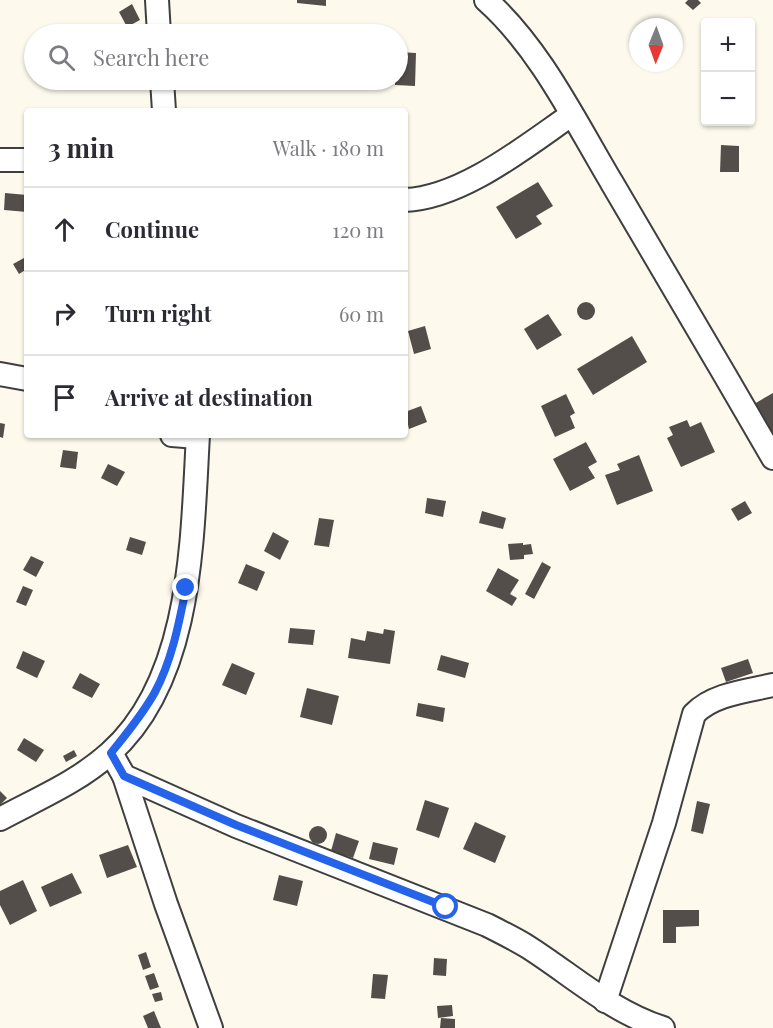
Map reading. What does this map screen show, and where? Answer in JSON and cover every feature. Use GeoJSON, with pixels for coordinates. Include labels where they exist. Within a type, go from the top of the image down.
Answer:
{"type":"FeatureCollection","features":[{"type":"Feature","properties":{"kind":"street"},"geometry":{"type":"LineString","coordinates":[[157,0],[158,24]]}},
{"type":"Feature","properties":{"kind":"street"},"geometry":{"type":"LineString","coordinates":[[486,0],[522,39],[551,80],[672,282],[773,458]]}},
{"type":"Feature","properties":{"kind":"street"},"geometry":{"type":"LineString","coordinates":[[163,90],[164,108]]}},
{"type":"Feature","properties":{"kind":"street"},"geometry":{"type":"LineString","coordinates":[[408,200],[436,194],[493,170],[571,115]]}},
{"type":"Feature","properties":{"kind":"street"},"geometry":{"type":"LineString","coordinates":[[0,160],[24,160]]}},
{"type":"Feature","properties":{"kind":"street"},"geometry":{"type":"LineString","coordinates":[[0,374],[24,378]]}},
{"type":"Feature","properties":{"kind":"street"},"geometry":{"type":"LineString","coordinates":[[0,819],[76,779],[111,753],[137,722],[156,691],[177,631],[186,588],[198,438]]}},
{"type":"Feature","properties":{"kind":"street"},"geometry":{"type":"LineString","coordinates":[[605,1001],[664,823],[694,714],[701,706],[713,701],[773,685]]}},
{"type":"Feature","properties":{"kind":"street"},"geometry":{"type":"LineString","coordinates":[[111,753],[124,776],[166,904],[211,1028]]}},
{"type":"Feature","properties":{"kind":"street"},"geometry":{"type":"LineString","coordinates":[[124,776],[236,825],[487,925],[527,946],[605,1001],[645,1022],[663,1028]]}},
{"type":"Feature","properties":{"kind":"building"},"geometry":{"type":"Polygon","coordinates":[[[297,0],[326,0],[326,6],[297,3],[297,0]]]}},
{"type":"Feature","properties":{"kind":"building"},"geometry":{"type":"Polygon","coordinates":[[[688,0],[698,0],[701,3],[693,10],[685,3],[688,0]]]}},
{"type":"Feature","properties":{"kind":"building"},"geometry":{"type":"Polygon","coordinates":[[[132,4],[140,20],[133,24],[125,24],[119,12],[132,4]]]}},
{"type":"Feature","properties":{"kind":"building"},"geometry":{"type":"Polygon","coordinates":[[[408,53],[416,53],[415,86],[408,86],[408,53]]]}},
{"type":"Feature","properties":{"kind":"building"},"geometry":{"type":"Polygon","coordinates":[[[721,145],[739,146],[739,172],[720,172],[721,145]]]}},
{"type":"Feature","properties":{"kind":"building"},"geometry":{"type":"Polygon","coordinates":[[[538,182],[553,206],[536,216],[542,224],[516,239],[496,207],[538,182]]]}},
{"type":"Feature","properties":{"kind":"building"},"geometry":{"type":"Polygon","coordinates":[[[5,193],[24,195],[24,212],[4,210],[5,193]]]}},
{"type":"Feature","properties":{"kind":"building"},"geometry":{"type":"Polygon","coordinates":[[[24,258],[24,271],[19,274],[13,264],[24,258]]]}},
{"type":"Feature","properties":{"kind":"building"},"geometry":{"type":"Polygon","coordinates":[[[586,302],[592,305],[595,311],[592,317],[586,320],[580,317],[577,311],[580,305],[586,302]]]}},
{"type":"Feature","properties":{"kind":"building"},"geometry":{"type":"Polygon","coordinates":[[[548,314],[562,335],[537,350],[524,329],[548,314]]]}},
{"type":"Feature","properties":{"kind":"building"},"geometry":{"type":"Polygon","coordinates":[[[425,326],[431,349],[414,354],[408,331],[425,326]]]}},
{"type":"Feature","properties":{"kind":"building"},"geometry":{"type":"Polygon","coordinates":[[[632,336],[647,362],[593,395],[577,369],[632,336]]]}},
{"type":"Feature","properties":{"kind":"building"},"geometry":{"type":"Polygon","coordinates":[[[773,393],[773,436],[754,404],[773,393]]]}},
{"type":"Feature","properties":{"kind":"building"},"geometry":{"type":"Polygon","coordinates":[[[566,394],[575,413],[570,416],[575,428],[555,437],[541,406],[566,394]]]}},
{"type":"Feature","properties":{"kind":"building"},"geometry":{"type":"Polygon","coordinates":[[[421,406],[427,422],[409,429],[408,411],[421,406]]]}},
{"type":"Feature","properties":{"kind":"building"},"geometry":{"type":"Polygon","coordinates":[[[687,420],[690,427],[701,422],[715,452],[681,467],[667,438],[673,435],[669,427],[687,420]]]}},
{"type":"Feature","properties":{"kind":"building"},"geometry":{"type":"Polygon","coordinates":[[[0,423],[5,424],[3,438],[0,437],[0,423]]]}},
{"type":"Feature","properties":{"kind":"building"},"geometry":{"type":"Polygon","coordinates":[[[586,442],[597,462],[588,467],[595,478],[570,491],[553,459],[586,442]]]}},
{"type":"Feature","properties":{"kind":"building"},"geometry":{"type":"Polygon","coordinates":[[[63,450],[78,452],[76,469],[60,467],[63,450]]]}},
{"type":"Feature","properties":{"kind":"building"},"geometry":{"type":"Polygon","coordinates":[[[639,455],[653,491],[617,505],[605,475],[620,470],[617,464],[639,455]]]}},
{"type":"Feature","properties":{"kind":"building"},"geometry":{"type":"Polygon","coordinates":[[[108,464],[125,472],[117,486],[101,478],[108,464]]]}},
{"type":"Feature","properties":{"kind":"building"},"geometry":{"type":"Polygon","coordinates":[[[427,498],[446,501],[443,517],[425,513],[427,498]]]}},
{"type":"Feature","properties":{"kind":"building"},"geometry":{"type":"Polygon","coordinates":[[[745,501],[752,513],[738,521],[731,509],[745,501]]]}},
{"type":"Feature","properties":{"kind":"building"},"geometry":{"type":"Polygon","coordinates":[[[482,511],[506,518],[503,529],[479,523],[482,511]]]}},
{"type":"Feature","properties":{"kind":"building"},"geometry":{"type":"Polygon","coordinates":[[[319,518],[334,520],[329,547],[314,545],[319,518]]]}},
{"type":"Feature","properties":{"kind":"building"},"geometry":{"type":"Polygon","coordinates":[[[273,532],[289,541],[280,560],[264,551],[273,532]]]}},
{"type":"Feature","properties":{"kind":"building"},"geometry":{"type":"Polygon","coordinates":[[[130,537],[146,542],[142,555],[126,550],[130,537]]]}},
{"type":"Feature","properties":{"kind":"building"},"geometry":{"type":"Polygon","coordinates":[[[523,543],[523,545],[531,544],[533,554],[524,555],[524,559],[510,560],[508,544],[523,543]]]}},
{"type":"Feature","properties":{"kind":"building"},"geometry":{"type":"Polygon","coordinates":[[[31,556],[44,562],[36,577],[23,570],[31,556]]]}},
{"type":"Feature","properties":{"kind":"building"},"geometry":{"type":"Polygon","coordinates":[[[542,562],[551,567],[534,599],[525,594],[542,562]]]}},
{"type":"Feature","properties":{"kind":"building"},"geometry":{"type":"Polygon","coordinates":[[[246,564],[265,572],[257,591],[238,583],[246,564]]]}},
{"type":"Feature","properties":{"kind":"building"},"geometry":{"type":"Polygon","coordinates":[[[498,568],[519,580],[510,594],[517,598],[512,606],[486,591],[498,568]]]}},
{"type":"Feature","properties":{"kind":"building"},"geometry":{"type":"Polygon","coordinates":[[[23,586],[33,590],[26,606],[16,602],[23,586]]]}},
{"type":"Feature","properties":{"kind":"building"},"geometry":{"type":"Polygon","coordinates":[[[290,628],[315,630],[313,645],[288,643],[290,628]]]}},
{"type":"Feature","properties":{"kind":"building"},"geometry":{"type":"Polygon","coordinates":[[[384,629],[395,631],[390,664],[348,658],[351,638],[365,641],[367,631],[383,634],[384,629]]]}},
{"type":"Feature","properties":{"kind":"building"},"geometry":{"type":"Polygon","coordinates":[[[23,651],[45,661],[37,678],[16,668],[23,651]]]}},
{"type":"Feature","properties":{"kind":"building"},"geometry":{"type":"Polygon","coordinates":[[[441,655],[469,663],[465,678],[437,670],[441,655]]]}},
{"type":"Feature","properties":{"kind":"building"},"geometry":{"type":"Polygon","coordinates":[[[748,659],[753,673],[726,682],[721,668],[748,659]]]}},
{"type":"Feature","properties":{"kind":"building"},"geometry":{"type":"Polygon","coordinates":[[[232,663],[255,673],[246,695],[222,685],[232,663]]]}},
{"type":"Feature","properties":{"kind":"building"},"geometry":{"type":"Polygon","coordinates":[[[80,673],[100,684],[92,698],[72,688],[80,673]]]}},
{"type":"Feature","properties":{"kind":"building"},"geometry":{"type":"Polygon","coordinates":[[[307,688],[339,696],[332,725],[300,717],[307,688]]]}},
{"type":"Feature","properties":{"kind":"building"},"geometry":{"type":"Polygon","coordinates":[[[418,703],[445,708],[443,722],[416,716],[418,703]]]}},
{"type":"Feature","properties":{"kind":"building"},"geometry":{"type":"Polygon","coordinates":[[[24,738],[44,750],[36,762],[17,750],[24,738]]]}},
{"type":"Feature","properties":{"kind":"building"},"geometry":{"type":"Polygon","coordinates":[[[74,750],[77,756],[66,762],[63,756],[74,750]]]}},
{"type":"Feature","properties":{"kind":"building"},"geometry":{"type":"Polygon","coordinates":[[[0,791],[7,798],[0,805],[0,791]]]}},
{"type":"Feature","properties":{"kind":"building"},"geometry":{"type":"Polygon","coordinates":[[[425,800],[449,808],[439,838],[416,830],[425,800]]]}},
{"type":"Feature","properties":{"kind":"building"},"geometry":{"type":"Polygon","coordinates":[[[697,801],[710,804],[703,834],[691,831],[697,801]]]}},
{"type":"Feature","properties":{"kind":"building"},"geometry":{"type":"Polygon","coordinates":[[[475,822],[506,836],[495,863],[463,849],[475,822]]]}},
{"type":"Feature","properties":{"kind":"building"},"geometry":{"type":"Polygon","coordinates":[[[318,826],[324,829],[327,835],[324,841],[318,844],[312,841],[309,835],[312,829],[318,826]]]}},
{"type":"Feature","properties":{"kind":"building"},"geometry":{"type":"Polygon","coordinates":[[[336,833],[359,841],[353,858],[331,851],[336,833]]]}},
{"type":"Feature","properties":{"kind":"building"},"geometry":{"type":"Polygon","coordinates":[[[373,842],[398,848],[394,865],[369,859],[373,842]]]}},
{"type":"Feature","properties":{"kind":"building"},"geometry":{"type":"Polygon","coordinates":[[[128,845],[137,867],[107,878],[99,855],[128,845]]]}},
{"type":"Feature","properties":{"kind":"building"},"geometry":{"type":"Polygon","coordinates":[[[72,873],[82,893],[50,907],[41,887],[72,873]]]}},
{"type":"Feature","properties":{"kind":"building"},"geometry":{"type":"Polygon","coordinates":[[[279,875],[303,881],[297,906],[273,900],[279,875]]]}},
{"type":"Feature","properties":{"kind":"building"},"geometry":{"type":"Polygon","coordinates":[[[23,880],[37,911],[10,925],[0,905],[0,891],[23,880]]]}},
{"type":"Feature","properties":{"kind":"building"},"geometry":{"type":"Polygon","coordinates":[[[663,910],[699,910],[699,926],[676,927],[676,943],[663,943],[663,910]]]}},
{"type":"Feature","properties":{"kind":"building"},"geometry":{"type":"Polygon","coordinates":[[[146,952],[151,967],[143,970],[138,955],[146,952]]]}},
{"type":"Feature","properties":{"kind":"building"},"geometry":{"type":"Polygon","coordinates":[[[434,958],[447,959],[446,976],[433,975],[434,958]]]}},
{"type":"Feature","properties":{"kind":"building"},"geometry":{"type":"Polygon","coordinates":[[[154,973],[159,987],[150,990],[145,976],[154,973]]]}},
{"type":"Feature","properties":{"kind":"building"},"geometry":{"type":"Polygon","coordinates":[[[373,974],[388,975],[385,999],[371,998],[373,974]]]}},
{"type":"Feature","properties":{"kind":"building"},"geometry":{"type":"Polygon","coordinates":[[[161,992],[163,1000],[155,1002],[152,994],[161,992]]]}},
{"type":"Feature","properties":{"kind":"building"},"geometry":{"type":"Polygon","coordinates":[[[452,1005],[453,1016],[438,1018],[437,1006],[452,1005]]]}},
{"type":"Feature","properties":{"kind":"building"},"geometry":{"type":"Polygon","coordinates":[[[154,1011],[161,1028],[148,1028],[143,1016],[154,1011]]]}},
{"type":"Feature","properties":{"kind":"building"},"geometry":{"type":"Polygon","coordinates":[[[441,1018],[455,1019],[455,1028],[440,1028],[441,1018]]]}},
{"type":"Feature","properties":{"kind":"route"},"geometry":{"type":"LineString","coordinates":[[186,588],[177,631],[156,691],[137,722],[111,753],[124,776],[236,825],[446,907]]}}]}
